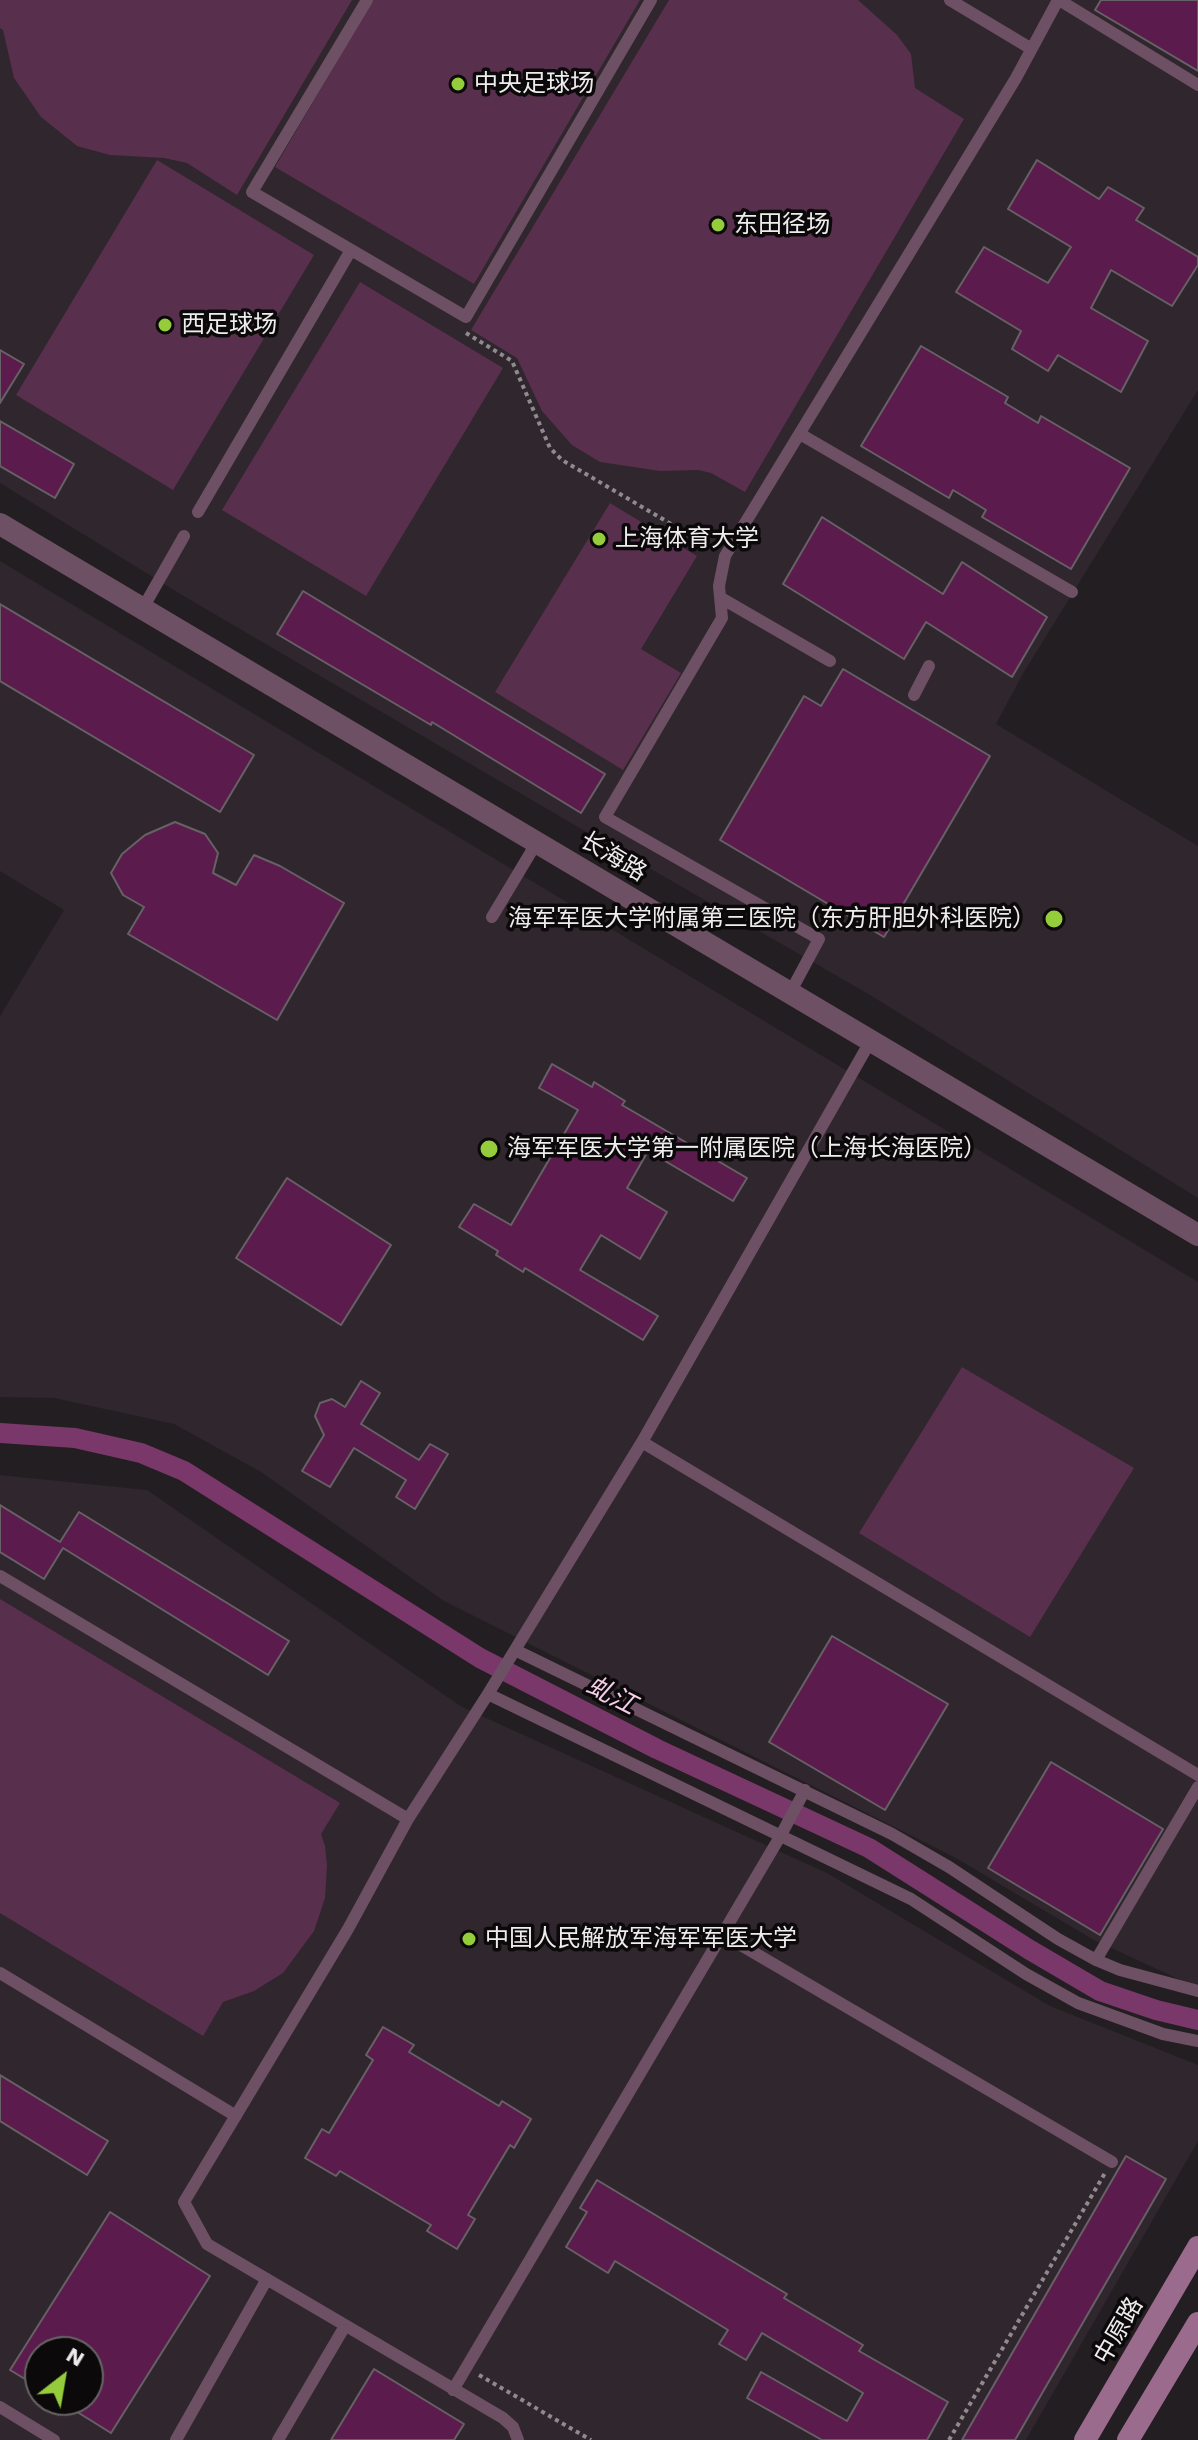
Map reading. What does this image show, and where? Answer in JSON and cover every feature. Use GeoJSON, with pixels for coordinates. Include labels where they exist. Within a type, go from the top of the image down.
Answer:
{"type":"FeatureCollection","features":[{"type":"Feature","properties":{"kind":"main road","name":"中原路"},"geometry":{"type":"LineString","coordinates":[[1085,2440],[1198,2247]]}},
{"type":"Feature","properties":{"kind":"main road"},"geometry":{"type":"LineString","coordinates":[[1128,2440],[1198,2323]]}},
{"type":"Feature","properties":{"kind":"street","name":"长海路"},"geometry":{"type":"LineString","coordinates":[[0,524],[1198,1235]]}},
{"type":"Feature","properties":{"kind":"lane"},"geometry":{"type":"LineString","coordinates":[[367,0],[252,192],[466,317],[651,0]]}},
{"type":"Feature","properties":{"kind":"lane"},"geometry":{"type":"LineString","coordinates":[[950,0],[1030,48]]}},
{"type":"Feature","properties":{"kind":"lane"},"geometry":{"type":"LineString","coordinates":[[791,991],[819,939],[605,817],[722,618],[719,586],[725,556],[1016,78],[1058,0],[1198,85]]}},
{"type":"Feature","properties":{"kind":"lane"},"geometry":{"type":"LineString","coordinates":[[198,512],[351,250]]}},
{"type":"Feature","properties":{"kind":"lane"},"geometry":{"type":"LineString","coordinates":[[800,434],[1072,592]]}},
{"type":"Feature","properties":{"kind":"lane"},"geometry":{"type":"LineString","coordinates":[[143,608],[184,536]]}},
{"type":"Feature","properties":{"kind":"lane"},"geometry":{"type":"LineString","coordinates":[[721,598],[830,661]]}},
{"type":"Feature","properties":{"kind":"lane"},"geometry":{"type":"LineString","coordinates":[[914,695],[929,666]]}},
{"type":"Feature","properties":{"kind":"lane"},"geometry":{"type":"LineString","coordinates":[[492,917],[537,842]]}},
{"type":"Feature","properties":{"kind":"lane"},"geometry":{"type":"LineString","coordinates":[[518,2440],[513,2427],[503,2418],[207,2244],[184,2202],[348,1929],[408,1819],[642,1442],[871,1040]]}},
{"type":"Feature","properties":{"kind":"lane"},"geometry":{"type":"LineString","coordinates":[[642,1442],[1198,1775]]}},
{"type":"Feature","properties":{"kind":"lane"},"geometry":{"type":"LineString","coordinates":[[0,1576],[408,1819]]}},
{"type":"Feature","properties":{"kind":"lane"},"geometry":{"type":"LineString","coordinates":[[513,1653],[892,1834],[1096,1960],[1120,1970],[1198,1991]]}},
{"type":"Feature","properties":{"kind":"lane"},"geometry":{"type":"LineString","coordinates":[[491,1689],[783,1829],[911,1899],[1026,1974],[1078,2003],[1163,2034],[1198,2041]]}},
{"type":"Feature","properties":{"kind":"lane"},"geometry":{"type":"LineString","coordinates":[[1096,1960],[1198,1787]]}},
{"type":"Feature","properties":{"kind":"lane"},"geometry":{"type":"LineString","coordinates":[[453,2390],[805,1790]]}},
{"type":"Feature","properties":{"kind":"lane"},"geometry":{"type":"LineString","coordinates":[[722,1934],[1112,2162]]}},
{"type":"Feature","properties":{"kind":"lane"},"geometry":{"type":"LineString","coordinates":[[0,1973],[236,2116]]}},
{"type":"Feature","properties":{"kind":"lane"},"geometry":{"type":"LineString","coordinates":[[176,2440],[267,2279]]}},
{"type":"Feature","properties":{"kind":"lane"},"geometry":{"type":"LineString","coordinates":[[278,2440],[345,2326]]}},
{"type":"Feature","properties":{"kind":"lane"},"geometry":{"type":"LineString","coordinates":[[0,2407],[54,2440]]}},
{"type":"Feature","properties":{"kind":"path"},"geometry":{"type":"LineString","coordinates":[[466,317],[459,329],[512,361],[550,448],[562,460],[725,556]]}},
{"type":"Feature","properties":{"kind":"path"},"geometry":{"type":"LineString","coordinates":[[949,2440],[1112,2162]]}},
{"type":"Feature","properties":{"kind":"path"},"geometry":{"type":"LineString","coordinates":[[467,2368],[591,2440]]}},
{"type":"Feature","properties":{"kind":"shaded area","name":"上海体育大学"},"geometry":{"type":"Polygon","coordinates":[[[0,0],[1198,0],[1198,390],[1024,672],[996,724],[1198,846],[1198,1198],[865,992],[182,595],[0,483],[0,0]]]}},
{"type":"Feature","properties":{"kind":"shaded area"},"geometry":{"type":"Polygon","coordinates":[[[0,0],[352,0],[237,195],[187,163],[164,158],[110,155],[77,146],[41,117],[14,78],[0,28],[0,0]]]}},
{"type":"Feature","properties":{"kind":"shaded area","name":"中央足球场"},"geometry":{"type":"Polygon","coordinates":[[[373,0],[640,0],[474,284],[275,167],[373,0]]]}},
{"type":"Feature","properties":{"kind":"shaded area","name":"东田径场"},"geometry":{"type":"Polygon","coordinates":[[[669,0],[858,0],[897,35],[911,54],[915,88],[964,119],[745,492],[711,473],[698,470],[660,471],[600,462],[572,445],[542,411],[517,358],[471,330],[669,0]]]}},
{"type":"Feature","properties":{"kind":"shaded area","name":"西足球场"},"geometry":{"type":"Polygon","coordinates":[[[157,160],[314,255],[173,490],[16,395],[157,160]]]}},
{"type":"Feature","properties":{"kind":"shaded area"},"geometry":{"type":"Polygon","coordinates":[[[360,282],[503,368],[366,596],[222,510],[360,282]]]}},
{"type":"Feature","properties":{"kind":"shaded area"},"geometry":{"type":"Polygon","coordinates":[[[610,503],[697,556],[641,649],[681,673],[623,770],[495,692],[610,503]]]}},
{"type":"Feature","properties":{"kind":"shaded area","name":"海军军医大学第一附属医院（上海长海医院）"},"geometry":{"type":"Polygon","coordinates":[[[0,561],[1198,1282],[1198,1985],[1189,1984],[1092,1939],[956,1858],[444,1601],[261,1472],[174,1424],[54,1398],[0,1397],[0,1016],[64,910],[0,871],[0,561]]]}},
{"type":"Feature","properties":{"kind":"shaded area"},"geometry":{"type":"Polygon","coordinates":[[[962,1367],[1134,1468],[1030,1637],[859,1533],[962,1367]]]}},
{"type":"Feature","properties":{"kind":"shaded area","name":"中国人民解放军海军军医大学"},"geometry":{"type":"Polygon","coordinates":[[[0,1475],[147,1490],[462,1707],[827,1873],[1050,2006],[1198,2065],[1198,2141],[1026,2440],[0,2440],[0,1475]]]}},
{"type":"Feature","properties":{"kind":"shaded area"},"geometry":{"type":"Polygon","coordinates":[[[0,1599],[340,1803],[321,1834],[327,1865],[325,1898],[314,1931],[283,1973],[254,1991],[223,2002],[203,2036],[0,1913],[0,1599]]]}},
{"type":"Feature","properties":{"kind":"building"},"geometry":{"type":"Polygon","coordinates":[[[1101,0],[1198,0],[1198,71],[1095,10],[1101,0]]]}},
{"type":"Feature","properties":{"kind":"building"},"geometry":{"type":"Polygon","coordinates":[[[1037,160],[1099,199],[1108,187],[1144,208],[1136,220],[1198,257],[1198,265],[1172,306],[1111,270],[1091,308],[1148,341],[1121,392],[1058,355],[1048,371],[1012,349],[1021,331],[956,292],[984,247],[1048,283],[1071,247],[1008,209],[1037,160]]]}},
{"type":"Feature","properties":{"kind":"building"},"geometry":{"type":"Polygon","coordinates":[[[921,346],[1008,397],[1005,403],[1038,423],[1041,416],[1130,468],[1071,569],[982,517],[986,510],[953,490],[949,498],[861,446],[921,346]]]}},
{"type":"Feature","properties":{"kind":"building"},"geometry":{"type":"Polygon","coordinates":[[[0,350],[24,364],[0,403],[0,350]]]}},
{"type":"Feature","properties":{"kind":"building"},"geometry":{"type":"Polygon","coordinates":[[[0,421],[74,464],[55,498],[0,466],[0,421]]]}},
{"type":"Feature","properties":{"kind":"building"},"geometry":{"type":"Polygon","coordinates":[[[822,517],[943,594],[962,562],[1047,617],[1012,677],[926,622],[904,659],[783,584],[822,517]]]}},
{"type":"Feature","properties":{"kind":"building"},"geometry":{"type":"Polygon","coordinates":[[[303,591],[605,774],[581,813],[432,722],[431,725],[277,634],[303,591]]]}},
{"type":"Feature","properties":{"kind":"building"},"geometry":{"type":"Polygon","coordinates":[[[0,604],[254,755],[220,812],[0,681],[0,604]]]}},
{"type":"Feature","properties":{"kind":"building"},"geometry":{"type":"Polygon","coordinates":[[[843,669],[990,756],[884,937],[720,840],[804,696],[821,706],[843,669]]]}},
{"type":"Feature","properties":{"kind":"building"},"geometry":{"type":"Polygon","coordinates":[[[175,822],[205,834],[218,853],[213,873],[236,885],[254,855],[280,866],[344,903],[277,1020],[128,934],[144,907],[123,895],[111,873],[122,854],[145,835],[175,822]]]}},
{"type":"Feature","properties":{"kind":"building"},"geometry":{"type":"Polygon","coordinates":[[[552,1064],[592,1087],[594,1082],[625,1101],[622,1105],[747,1178],[733,1201],[648,1151],[627,1188],[667,1212],[640,1259],[601,1235],[580,1270],[658,1316],[643,1340],[525,1268],[523,1272],[496,1255],[498,1251],[459,1227],[474,1204],[511,1225],[578,1110],[539,1088],[552,1064]]]}},
{"type":"Feature","properties":{"kind":"building"},"geometry":{"type":"Polygon","coordinates":[[[287,1178],[391,1245],[341,1325],[236,1258],[287,1178]]]}},
{"type":"Feature","properties":{"kind":"building"},"geometry":{"type":"Polygon","coordinates":[[[361,1381],[380,1393],[361,1424],[419,1460],[430,1444],[448,1454],[415,1509],[396,1497],[406,1480],[354,1448],[330,1487],[302,1471],[324,1435],[315,1416],[320,1403],[332,1399],[345,1407],[361,1381]]]}},
{"type":"Feature","properties":{"kind":"building"},"geometry":{"type":"Polygon","coordinates":[[[0,1505],[60,1542],[79,1512],[289,1641],[268,1675],[63,1548],[44,1579],[0,1552],[0,1505]]]}},
{"type":"Feature","properties":{"kind":"building"},"geometry":{"type":"Polygon","coordinates":[[[832,1636],[948,1704],[885,1810],[769,1742],[832,1636]]]}},
{"type":"Feature","properties":{"kind":"building"},"geometry":{"type":"Polygon","coordinates":[[[1051,1762],[1163,1829],[1100,1935],[988,1868],[1051,1762]]]}},
{"type":"Feature","properties":{"kind":"building"},"geometry":{"type":"Polygon","coordinates":[[[383,2027],[414,2045],[409,2052],[499,2106],[502,2101],[531,2119],[514,2148],[510,2145],[468,2215],[475,2219],[457,2249],[427,2231],[431,2225],[340,2171],[336,2176],[305,2158],[322,2129],[329,2133],[373,2060],[366,2055],[383,2027]]]}},
{"type":"Feature","properties":{"kind":"building"},"geometry":{"type":"Polygon","coordinates":[[[0,2075],[108,2141],[87,2175],[0,2121],[0,2075]]]}},
{"type":"Feature","properties":{"kind":"building"},"geometry":{"type":"Polygon","coordinates":[[[1126,2156],[1166,2179],[1015,2440],[962,2440],[1126,2156]]]}},
{"type":"Feature","properties":{"kind":"building"},"geometry":{"type":"Polygon","coordinates":[[[597,2180],[787,2294],[784,2298],[863,2345],[859,2351],[948,2402],[927,2440],[822,2440],[747,2398],[761,2372],[847,2421],[863,2393],[762,2333],[746,2360],[719,2344],[728,2330],[615,2261],[608,2273],[566,2247],[587,2212],[580,2208],[597,2180]]]}},
{"type":"Feature","properties":{"kind":"building"},"geometry":{"type":"Polygon","coordinates":[[[110,2212],[210,2276],[111,2433],[84,2416],[104,2416],[104,2336],[32,2336],[110,2212]]]}},
{"type":"Feature","properties":{"kind":"building"},"geometry":{"type":"Polygon","coordinates":[[[24,2348],[24,2378],[10,2370],[24,2348]]]}},
{"type":"Feature","properties":{"kind":"building"},"geometry":{"type":"Polygon","coordinates":[[[374,2369],[464,2424],[454,2440],[331,2440],[374,2369]]]}},
{"type":"Feature","properties":{"kind":"waterway","name":"虬江"},"geometry":{"type":"LineString","coordinates":[[0,1433],[75,1438],[141,1453],[184,1471],[480,1658],[657,1749],[869,1848],[1100,1991],[1198,2020]]}},
{"type":"Feature","properties":{"kind":"place","name":"中央足球场"},"geometry":{"type":"Point","coordinates":[458,84]}},
{"type":"Feature","properties":{"kind":"place","name":"东田径场"},"geometry":{"type":"Point","coordinates":[718,225]}},
{"type":"Feature","properties":{"kind":"place","name":"西足球场"},"geometry":{"type":"Point","coordinates":[165,325]}},
{"type":"Feature","properties":{"kind":"place","name":"上海体育大学"},"geometry":{"type":"Point","coordinates":[599,539]}},
{"type":"Feature","properties":{"kind":"place","name":"海军军医大学附属第三医院（东方肝胆外科医院）"},"geometry":{"type":"Point","coordinates":[1054,919]}},
{"type":"Feature","properties":{"kind":"place","name":"海军军医大学第一附属医院（上海长海医院）"},"geometry":{"type":"Point","coordinates":[489,1149]}},
{"type":"Feature","properties":{"kind":"place","name":"中国人民解放军海军军医大学"},"geometry":{"type":"Point","coordinates":[469,1939]}}]}
